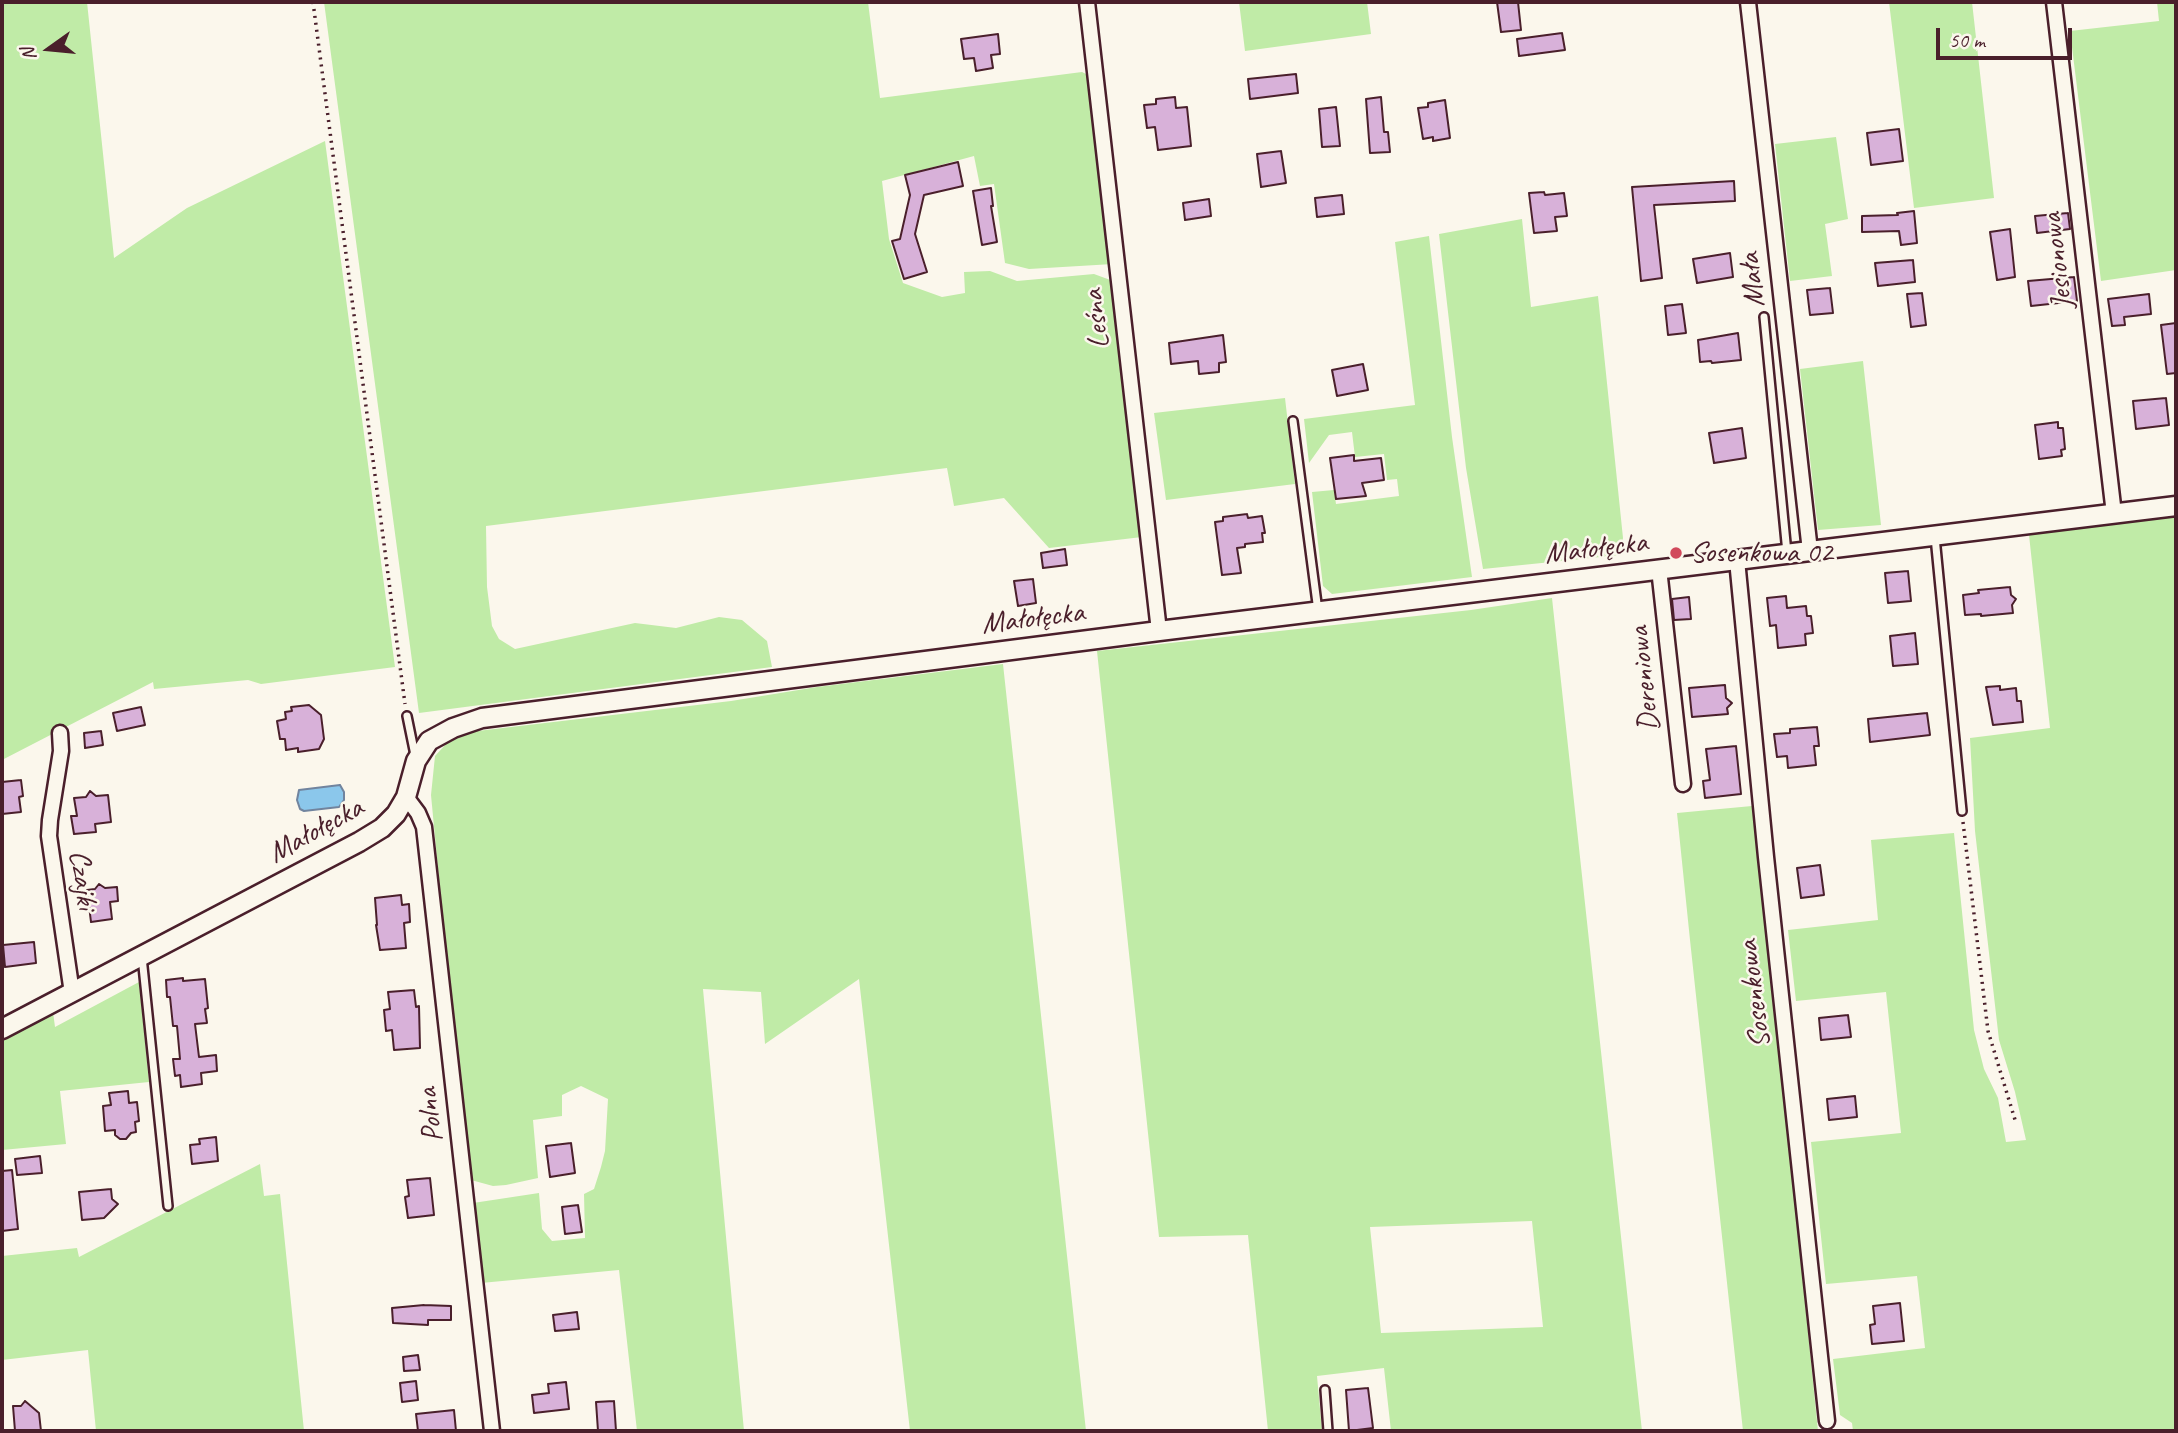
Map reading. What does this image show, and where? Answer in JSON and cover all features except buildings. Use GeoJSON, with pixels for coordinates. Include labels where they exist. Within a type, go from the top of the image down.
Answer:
{"type":"FeatureCollection","features":[{"type":"Feature","properties":{"kind":"street","name":"Leśna"},"geometry":{"type":"LineString","coordinates":[[1087,2],[1159,631]]}},
{"type":"Feature","properties":{"kind":"street","name":"Mała"},"geometry":{"type":"LineString","coordinates":[[1748,2],[1810,551]]}},
{"type":"Feature","properties":{"kind":"street","name":"Jesionowa"},"geometry":{"type":"LineString","coordinates":[[2054,2],[2114,514]]}},
{"type":"Feature","properties":{"kind":"street","name":"Małołęcka"},"geometry":{"type":"LineString","coordinates":[[2,1029],[359,842],[389,822],[406,797],[416,761],[429,741],[482,718],[1318,611],[2176,506]]}},
{"type":"Feature","properties":{"kind":"street","name":"Sosenkowa"},"geometry":{"type":"LineString","coordinates":[[1737,560],[1827,1421]]}},
{"type":"Feature","properties":{"kind":"street","name":"Dereniowa"},"geometry":{"type":"LineString","coordinates":[[1659,569],[1683,784]]}},
{"type":"Feature","properties":{"kind":"street","name":"Czajki"},"geometry":{"type":"LineString","coordinates":[[60,733],[61,751],[49,836],[72,993]]}},
{"type":"Feature","properties":{"kind":"street","name":"Polna"},"geometry":{"type":"LineString","coordinates":[[406,797],[424,827],[492,1431]]}},
{"type":"Feature","properties":{"kind":"lane"},"geometry":{"type":"LineString","coordinates":[[1763,317],[1787,554]]}},
{"type":"Feature","properties":{"kind":"lane"},"geometry":{"type":"LineString","coordinates":[[1293,421],[1318,611]]}},
{"type":"Feature","properties":{"kind":"lane"},"geometry":{"type":"LineString","coordinates":[[1935,537],[1962,811]]}},
{"type":"Feature","properties":{"kind":"lane"},"geometry":{"type":"LineString","coordinates":[[407,716],[412,752],[416,761]]}},
{"type":"Feature","properties":{"kind":"lane"},"geometry":{"type":"LineString","coordinates":[[142,957],[168,1206]]}},
{"type":"Feature","properties":{"kind":"lane"},"geometry":{"type":"LineString","coordinates":[[1325,1390],[1328,1431]]}},
{"type":"Feature","properties":{"kind":"path"},"geometry":{"type":"LineString","coordinates":[[313,2],[407,716]]}},
{"type":"Feature","properties":{"kind":"path"},"geometry":{"type":"LineString","coordinates":[[1962,811],[1988,1031],[2016,1123]]}},
{"type":"Feature","properties":{"kind":"green space"},"geometry":{"type":"Polygon","coordinates":[[[2,2],[87,2],[114,258],[187,208],[325,141],[395,667],[261,684],[248,680],[154,689],[153,682],[2,760],[2,2]]]}},
{"type":"Feature","properties":{"kind":"green space"},"geometry":{"type":"Polygon","coordinates":[[[324,2],[868,2],[880,98],[1082,72],[1088,75],[1113,264],[1029,269],[1005,263],[994,184],[980,186],[974,156],[882,181],[889,239],[903,283],[942,297],[965,293],[964,272],[990,271],[1017,281],[1094,274],[1113,281],[1142,537],[1049,548],[1004,498],[954,506],[947,468],[486,526],[487,587],[492,626],[499,639],[515,649],[635,623],[676,628],[719,617],[742,620],[767,641],[772,667],[419,713],[324,2]]]}},
{"type":"Feature","properties":{"kind":"green space"},"geometry":{"type":"Polygon","coordinates":[[[1239,2],[1367,2],[1371,34],[1245,51],[1239,2]]]}},
{"type":"Feature","properties":{"kind":"green space"},"geometry":{"type":"Polygon","coordinates":[[[1889,2],[1972,2],[1994,198],[1914,208],[1889,2]]]}},
{"type":"Feature","properties":{"kind":"green space"},"geometry":{"type":"Polygon","coordinates":[[[2157,2],[2176,2],[2176,270],[2101,281],[2070,31],[2159,21],[2157,2]]]}},
{"type":"Feature","properties":{"kind":"green space"},"geometry":{"type":"Polygon","coordinates":[[[1836,137],[1848,219],[1825,224],[1832,276],[1790,281],[1775,144],[1836,137]]]}},
{"type":"Feature","properties":{"kind":"green space"},"geometry":{"type":"Polygon","coordinates":[[[1522,219],[1531,307],[1598,296],[1623,538],[1620,555],[1483,569],[1466,468],[1439,234],[1522,219]]]}},
{"type":"Feature","properties":{"kind":"green space"},"geometry":{"type":"Polygon","coordinates":[[[1429,236],[1452,437],[1472,577],[1332,594],[1323,586],[1312,492],[1334,490],[1336,504],[1399,496],[1397,479],[1387,480],[1384,454],[1355,457],[1352,432],[1329,435],[1309,463],[1304,419],[1415,405],[1395,242],[1429,236]]]}},
{"type":"Feature","properties":{"kind":"green space"},"geometry":{"type":"Polygon","coordinates":[[[1863,361],[1881,525],[1818,530],[1800,369],[1863,361]]]}},
{"type":"Feature","properties":{"kind":"green space"},"geometry":{"type":"Polygon","coordinates":[[[1285,398],[1295,484],[1166,500],[1154,413],[1285,398]]]}},
{"type":"Feature","properties":{"kind":"green space"},"geometry":{"type":"Polygon","coordinates":[[[2176,516],[2176,1431],[1853,1431],[1852,1423],[1840,1415],[1833,1359],[1925,1348],[1917,1276],[1826,1284],[1811,1142],[1901,1133],[1886,992],[1796,1001],[1788,930],[1878,920],[1871,840],[1954,833],[1974,1030],[1984,1069],[1998,1098],[2006,1142],[2026,1140],[1999,1040],[1975,831],[1970,738],[2050,728],[2029,535],[2176,516]]]}},
{"type":"Feature","properties":{"kind":"green space"},"geometry":{"type":"Polygon","coordinates":[[[1552,598],[1642,1431],[1391,1431],[1384,1368],[1317,1376],[1322,1431],[1268,1431],[1248,1235],[1159,1237],[1097,651],[1471,610],[1552,598]],[[1532,1221],[1370,1227],[1381,1333],[1543,1327],[1532,1221]]]}},
{"type":"Feature","properties":{"kind":"green space"},"geometry":{"type":"Polygon","coordinates":[[[1003,664],[1086,1431],[910,1431],[859,979],[765,1044],[761,992],[703,989],[744,1431],[637,1431],[619,1270],[481,1283],[473,1203],[539,1193],[542,1229],[552,1241],[585,1238],[584,1194],[594,1189],[601,1167],[605,1151],[608,1099],[581,1086],[562,1095],[562,1116],[533,1120],[538,1178],[493,1186],[471,1180],[431,795],[435,756],[447,743],[469,732],[731,701],[817,687],[1003,664]]]}},
{"type":"Feature","properties":{"kind":"green space"},"geometry":{"type":"Polygon","coordinates":[[[1752,806],[1818,1431],[1743,1431],[1690,940],[1677,813],[1752,806]]]}},
{"type":"Feature","properties":{"kind":"green space"},"geometry":{"type":"Polygon","coordinates":[[[139,982],[149,1082],[60,1091],[66,1144],[2,1150],[2,1038],[53,1012],[55,1027],[139,982]]]}},
{"type":"Feature","properties":{"kind":"green space"},"geometry":{"type":"Polygon","coordinates":[[[260,1164],[264,1196],[280,1194],[304,1431],[96,1431],[88,1350],[2,1360],[2,1256],[77,1248],[79,1257],[260,1164]]]}},
{"type":"Feature","properties":{"kind":"water"},"geometry":{"type":"Polygon","coordinates":[[[340,785],[344,800],[339,807],[304,811],[300,809],[297,800],[299,790],[340,785]]]}},
{"type":"Feature","properties":{"kind":"place","name":"Sosenkowa 02"},"geometry":{"type":"Point","coordinates":[1676,553]}}]}
